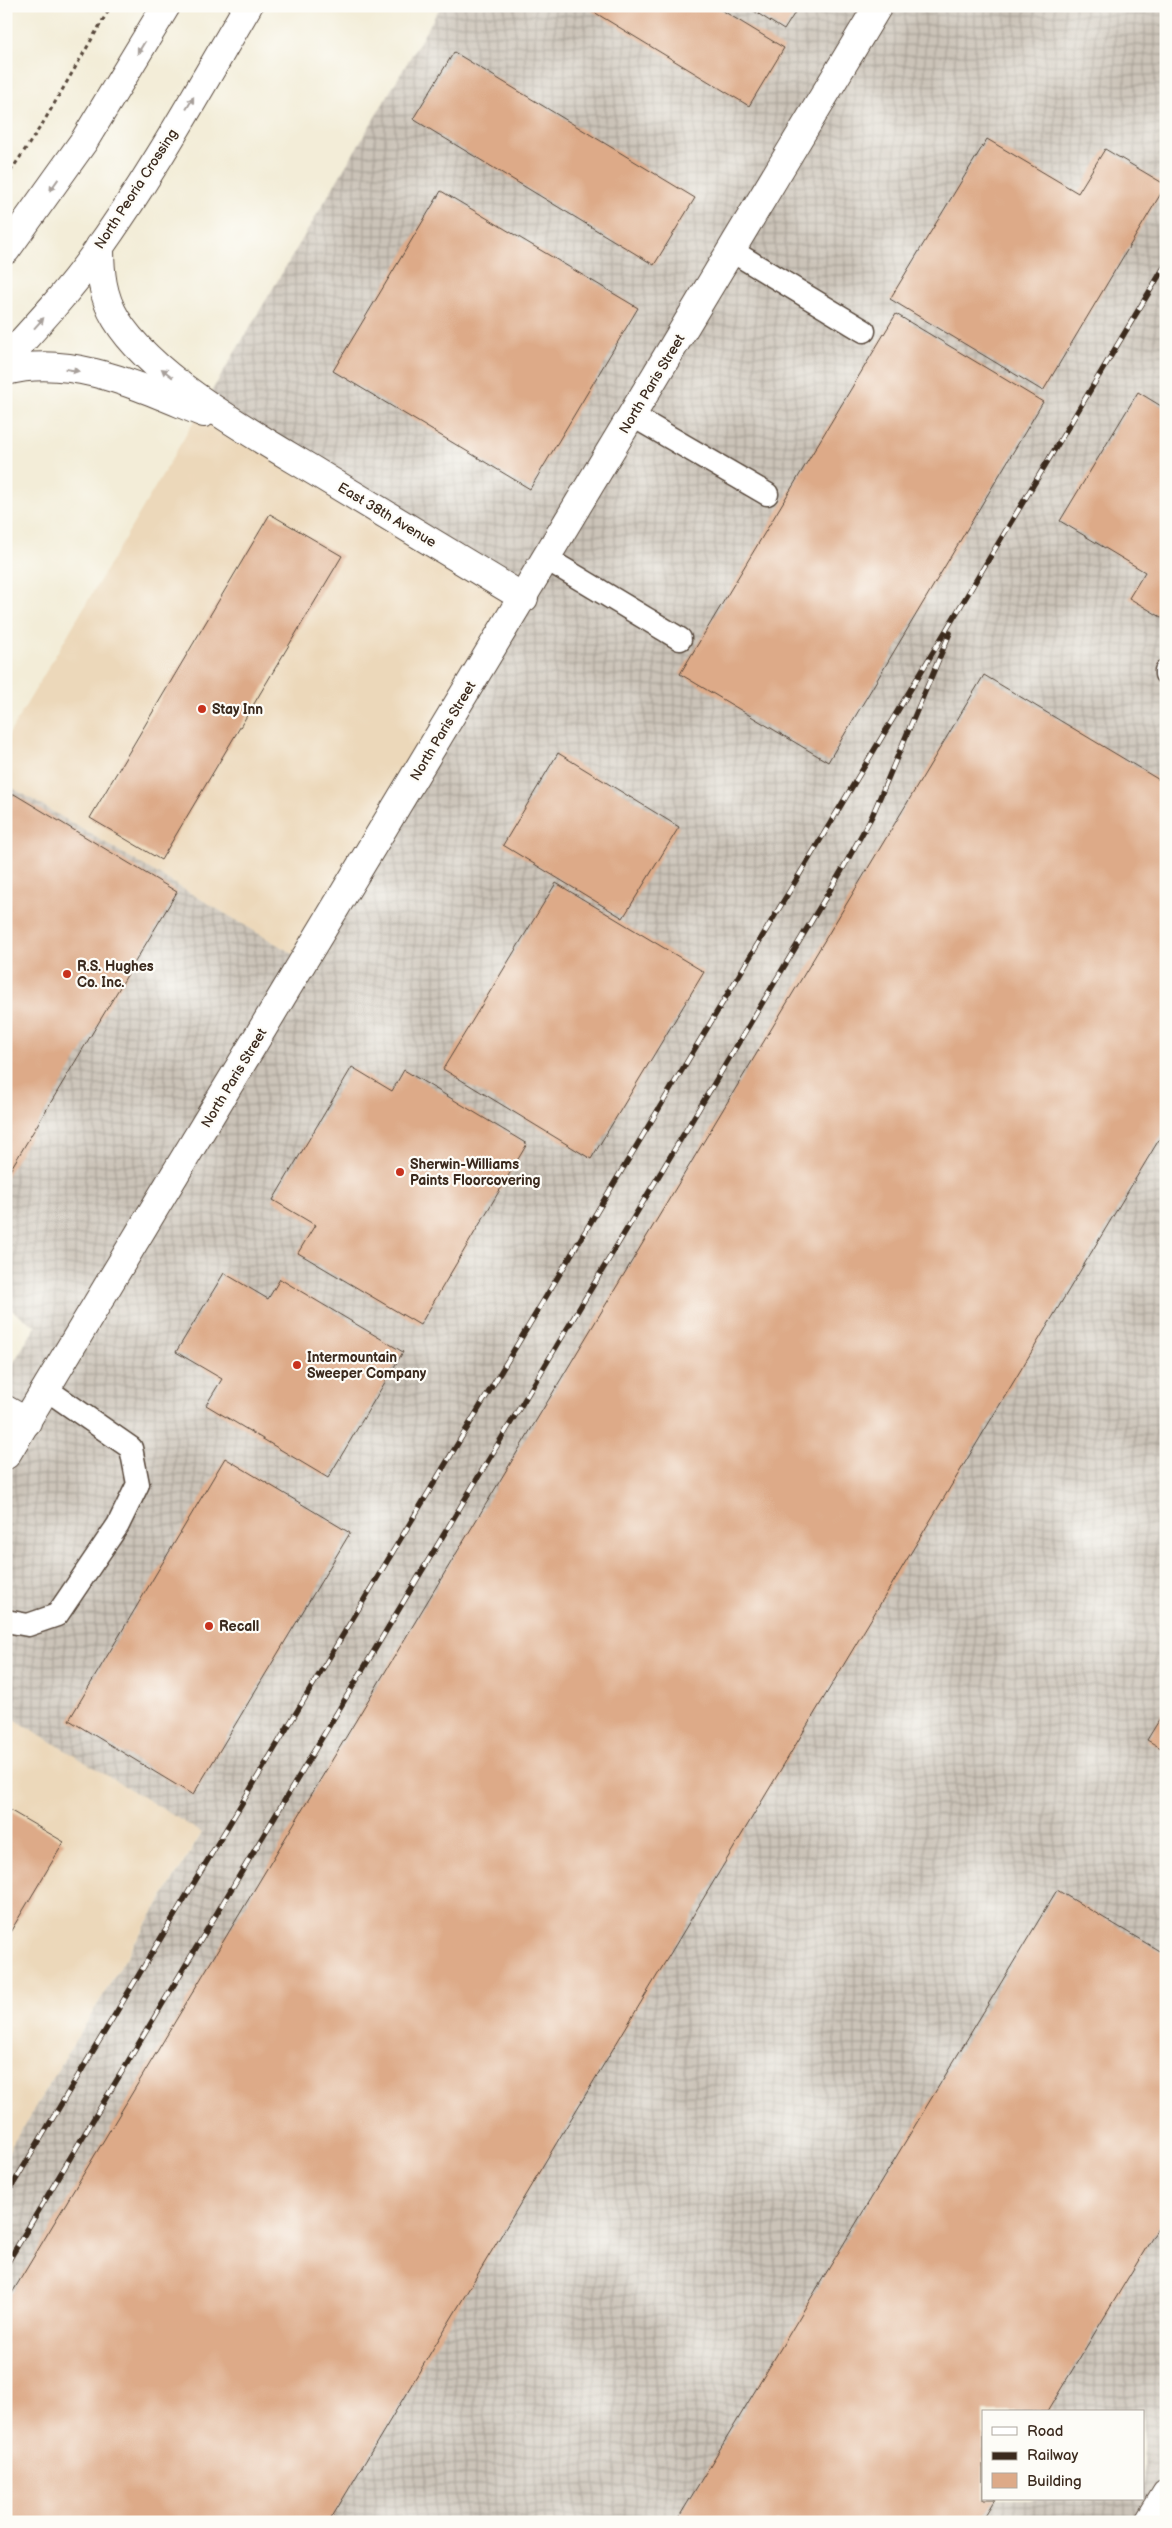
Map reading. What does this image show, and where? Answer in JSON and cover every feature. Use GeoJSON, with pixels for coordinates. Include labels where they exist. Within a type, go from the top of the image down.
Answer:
{"type":"FeatureCollection","features":[{"type":"Feature","properties":{"kind":"street"},"geometry":{"type":"LineString","coordinates":[[6,250],[84,141],[166,6]]}},
{"type":"Feature","properties":{"kind":"street","name":"North Peoria Crossing"},"geometry":{"type":"LineString","coordinates":[[6,360],[56,303],[100,246],[165,146],[248,6]]}},
{"type":"Feature","properties":{"kind":"street","name":"North Paris Street"},"geometry":{"type":"LineString","coordinates":[[6,1455],[16,1416],[46,1389],[524,598],[878,6]]}},
{"type":"Feature","properties":{"kind":"street","name":"East 38th Avenue"},"geometry":{"type":"LineString","coordinates":[[100,246],[102,286],[116,319],[128,335],[160,368],[249,432],[524,598]]}},
{"type":"Feature","properties":{"kind":"street","name":"East 38th Avenue"},"geometry":{"type":"LineString","coordinates":[[6,371],[33,366],[53,367],[103,376],[142,388],[249,432]]}},
{"type":"Feature","properties":{"kind":"street"},"geometry":{"type":"LineString","coordinates":[[1149,2522],[1166,2494]]}},
{"type":"Feature","properties":{"kind":"lane"},"geometry":{"type":"LineString","coordinates":[[732,251],[864,331]]}},
{"type":"Feature","properties":{"kind":"lane"},"geometry":{"type":"LineString","coordinates":[[633,416],[767,494]]}},
{"type":"Feature","properties":{"kind":"lane"},"geometry":{"type":"LineString","coordinates":[[547,559],[680,639]]}},
{"type":"Feature","properties":{"kind":"lane"},"geometry":{"type":"LineString","coordinates":[[6,1622],[28,1625],[57,1615],[118,1525],[138,1484],[131,1448],[46,1389]]}},
{"type":"Feature","properties":{"kind":"path"},"geometry":{"type":"LineString","coordinates":[[6,178],[43,123],[111,6]]}},
{"type":"Feature","properties":{"kind":"shaded area"},"geometry":{"type":"Polygon","coordinates":[[[441,6],[1166,6],[1166,2522],[6,2522],[6,2155],[202,1833],[6,1714],[6,1375],[36,1326],[6,1307],[6,784],[305,961],[524,598],[203,406],[441,6]]]}},
{"type":"Feature","properties":{"kind":"shaded area"},"geometry":{"type":"Polygon","coordinates":[[[203,406],[524,598],[305,961],[6,784],[6,739],[203,406]]]}},
{"type":"Feature","properties":{"kind":"shaded area"},"geometry":{"type":"Polygon","coordinates":[[[6,1714],[202,1832],[6,2155],[6,1714]]]}},
{"type":"Feature","properties":{"kind":"building"},"geometry":{"type":"Polygon","coordinates":[[[584,6],[715,6],[784,48],[749,106],[584,6]]]}},
{"type":"Feature","properties":{"kind":"building"},"geometry":{"type":"Polygon","coordinates":[[[746,6],[799,6],[784,30],[746,6]]]}},
{"type":"Feature","properties":{"kind":"building"},"geometry":{"type":"Polygon","coordinates":[[[454,52],[695,198],[654,265],[413,119],[454,52]]]}},
{"type":"Feature","properties":{"kind":"building"},"geometry":{"type":"Polygon","coordinates":[[[987,139],[1078,193],[1105,149],[1166,185],[1043,391],[890,299],[987,139]]]}},
{"type":"Feature","properties":{"kind":"building"},"geometry":{"type":"Polygon","coordinates":[[[441,191],[638,308],[530,489],[333,371],[441,191]]]}},
{"type":"Feature","properties":{"kind":"building"},"geometry":{"type":"Polygon","coordinates":[[[896,314],[1043,402],[828,762],[680,674],[896,314]]]}},
{"type":"Feature","properties":{"kind":"building"},"geometry":{"type":"Polygon","coordinates":[[[1138,392],[1166,409],[1166,620],[1129,598],[1145,572],[1060,521],[1138,392]]]}},
{"type":"Feature","properties":{"kind":"building","name":"Stay Inn"},"geometry":{"type":"Polygon","coordinates":[[[270,514],[342,556],[161,860],[90,818],[270,514]]]}},
{"type":"Feature","properties":{"kind":"building"},"geometry":{"type":"Polygon","coordinates":[[[984,675],[1166,784],[1166,1128],[329,2522],[6,2522],[6,2303],[984,675]]]}},
{"type":"Feature","properties":{"kind":"building"},"geometry":{"type":"Polygon","coordinates":[[[558,753],[679,827],[623,918],[503,845],[558,753]]]}},
{"type":"Feature","properties":{"kind":"building","name":"R.S. Hughes Co. Inc."},"geometry":{"type":"Polygon","coordinates":[[[14,794],[177,892],[6,1177],[6,807],[14,794]]]}},
{"type":"Feature","properties":{"kind":"building"},"geometry":{"type":"Polygon","coordinates":[[[556,883],[704,972],[591,1159],[443,1069],[556,883]]]}},
{"type":"Feature","properties":{"kind":"building","name":"Sherwin-Williams Paints Floorcovering"},"geometry":{"type":"Polygon","coordinates":[[[352,1067],[392,1091],[404,1070],[527,1144],[420,1325],[298,1253],[315,1225],[273,1200],[352,1067]]]}},
{"type":"Feature","properties":{"kind":"building","name":"Intermountain Sweeper Company"},"geometry":{"type":"Polygon","coordinates":[[[224,1273],[268,1299],[280,1279],[403,1352],[328,1478],[206,1405],[222,1379],[176,1352],[224,1273]]]}},
{"type":"Feature","properties":{"kind":"building","name":"Recall"},"geometry":{"type":"Polygon","coordinates":[[[225,1458],[350,1533],[193,1795],[69,1720],[225,1458]]]}},
{"type":"Feature","properties":{"kind":"building"},"geometry":{"type":"Polygon","coordinates":[[[1166,1709],[1166,1751],[1147,1740],[1166,1709]]]}},
{"type":"Feature","properties":{"kind":"building"},"geometry":{"type":"Polygon","coordinates":[[[6,1808],[64,1842],[6,1939],[6,1808]]]}},
{"type":"Feature","properties":{"kind":"building"},"geometry":{"type":"Polygon","coordinates":[[[1057,1890],[1166,1955],[1166,2215],[1048,2410],[982,2410],[982,2500],[994,2500],[981,2522],[676,2522],[1057,1890]]]}},
{"type":"Feature","properties":{"kind":"railway"},"geometry":{"type":"LineString","coordinates":[[6,2196],[1166,264]]}},
{"type":"Feature","properties":{"kind":"railway"},"geometry":{"type":"LineString","coordinates":[[6,2265],[842,870],[872,816],[950,633]]}},
{"type":"Feature","properties":{"kind":"place","name":"Stay Inn"},"geometry":{"type":"Point","coordinates":[202,709]}},
{"type":"Feature","properties":{"kind":"place","name":"R.S. Hughes Co. Inc."},"geometry":{"type":"Point","coordinates":[67,974]}},
{"type":"Feature","properties":{"kind":"place","name":"Sherwin-Williams Paints Floorcovering"},"geometry":{"type":"Point","coordinates":[400,1172]}},
{"type":"Feature","properties":{"kind":"place","name":"Intermountain Sweeper Company"},"geometry":{"type":"Point","coordinates":[297,1365]}},
{"type":"Feature","properties":{"kind":"place","name":"Recall"},"geometry":{"type":"Point","coordinates":[209,1626]}}]}
